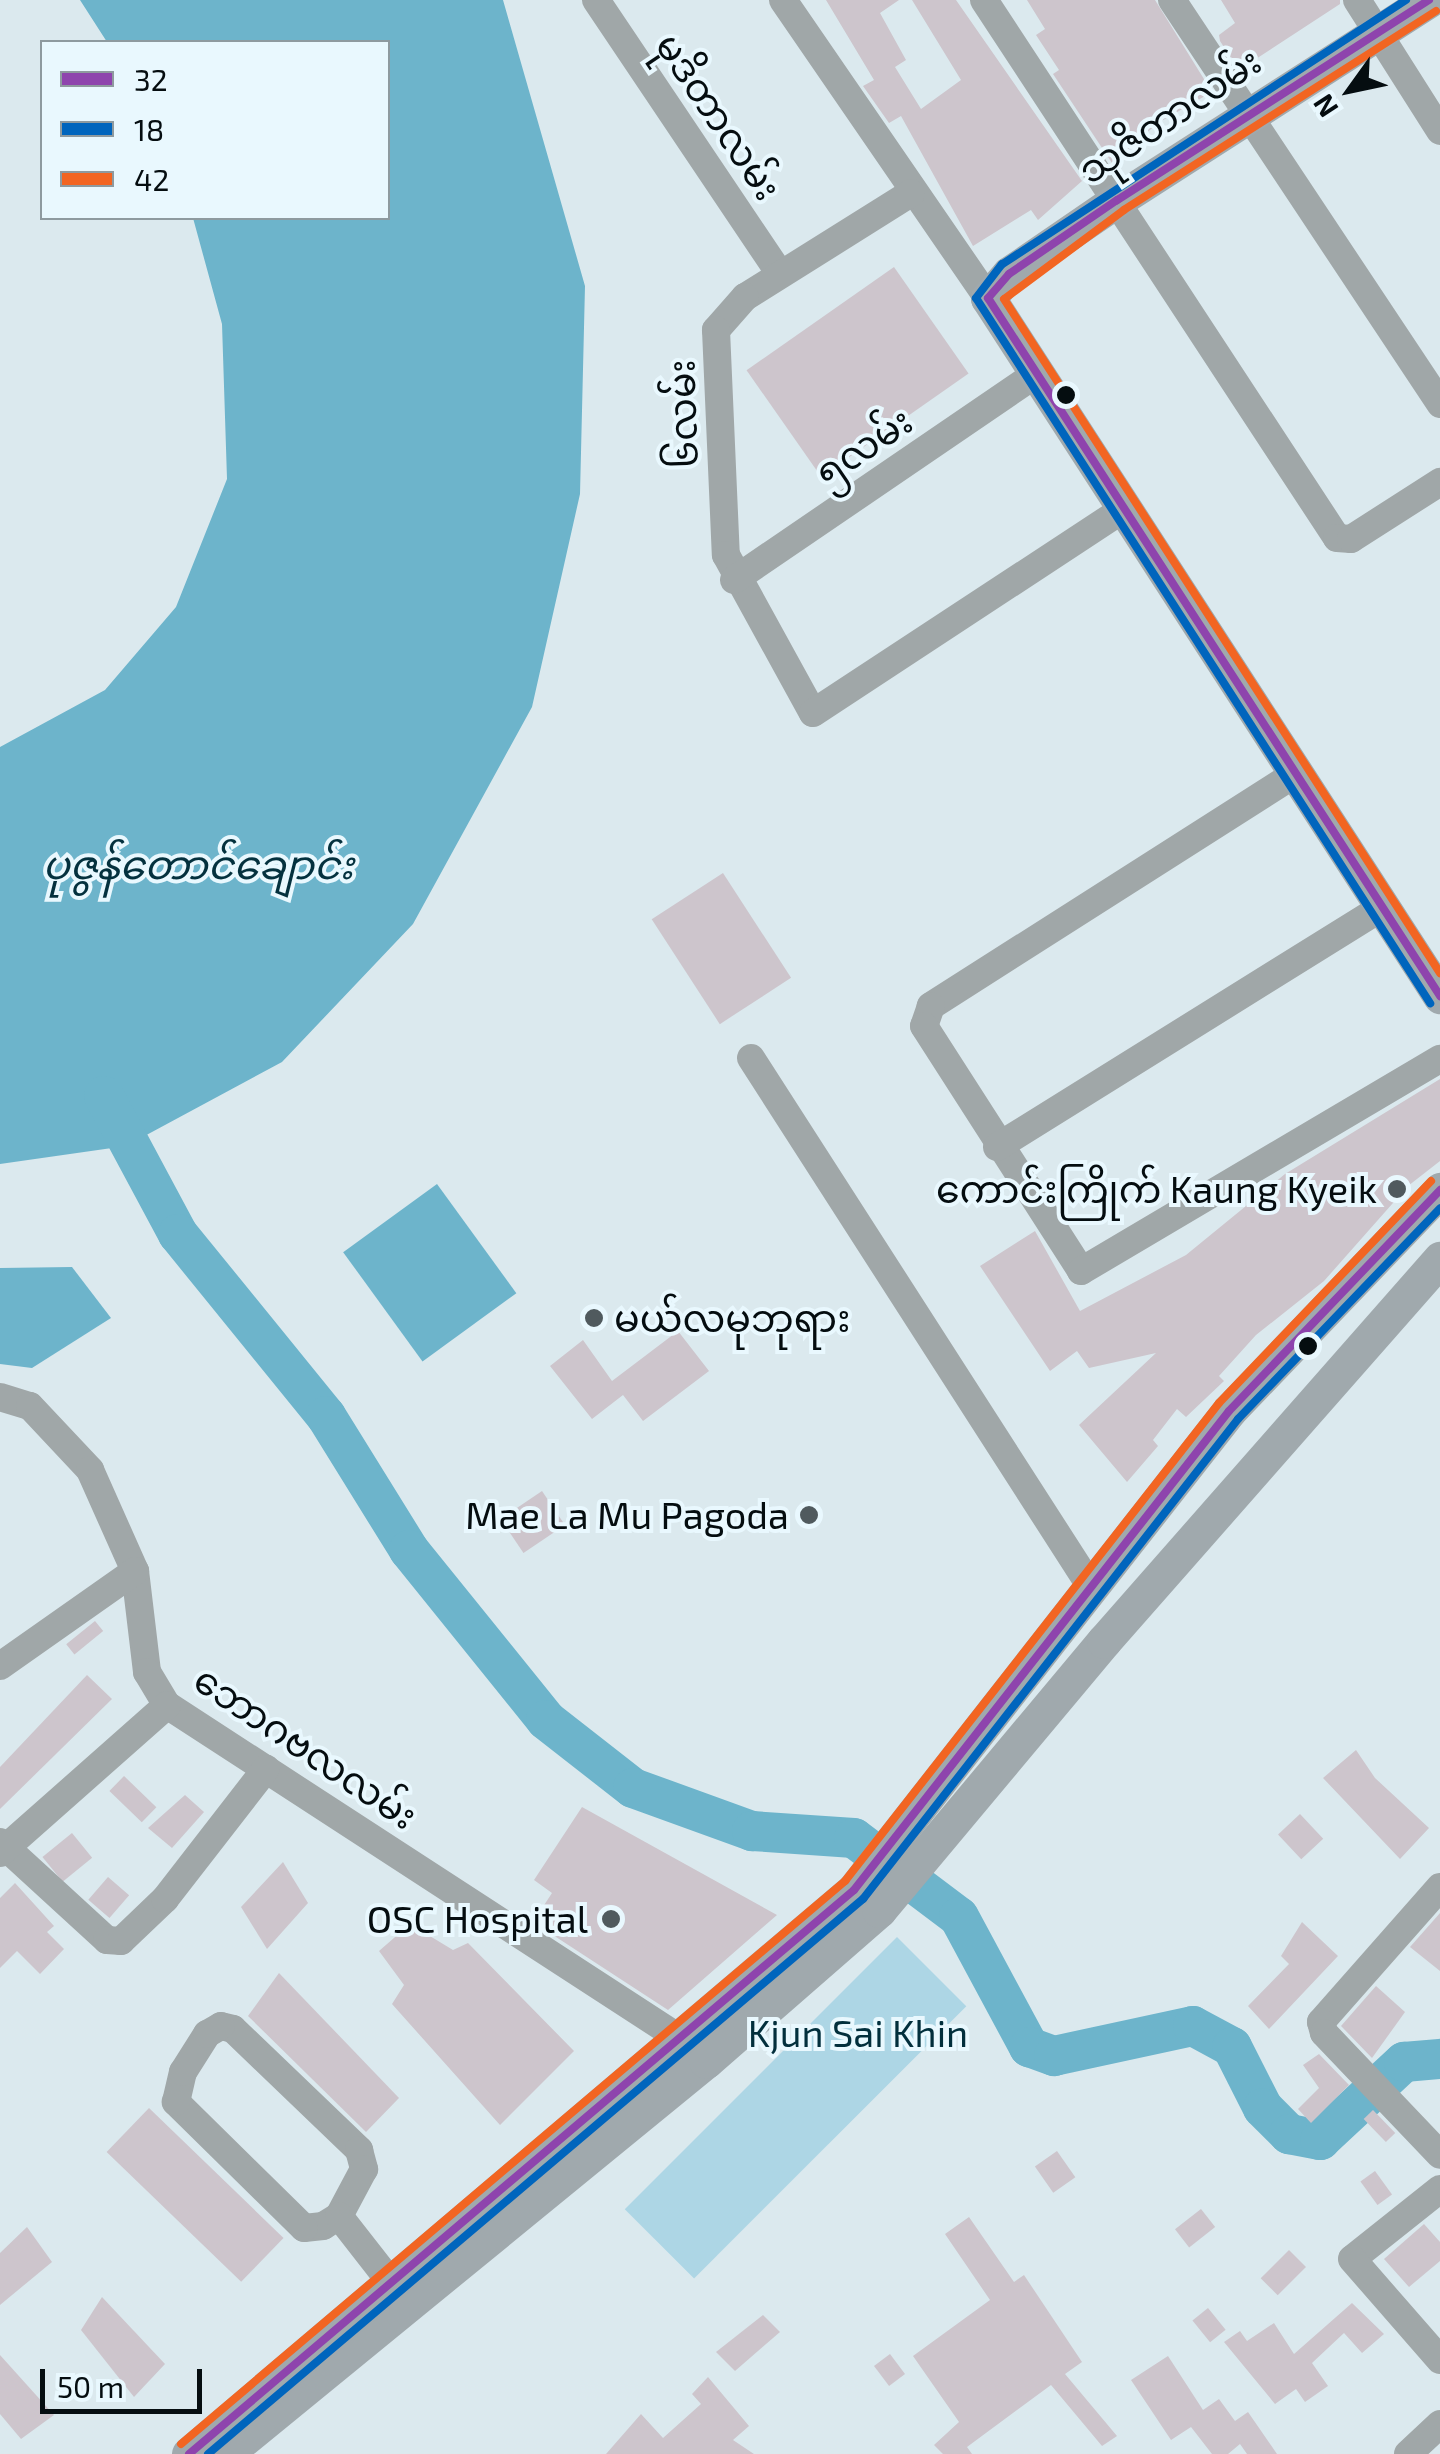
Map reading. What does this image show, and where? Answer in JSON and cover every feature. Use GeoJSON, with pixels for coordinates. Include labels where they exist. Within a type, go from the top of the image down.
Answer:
{"type":"FeatureCollection","features":[{"type":"Feature","properties":{"kind":"main road","name":"သုဇိတာလမ်း"},"geometry":{"type":"LineString","coordinates":[[998,286],[1246,114],[1366,15],[1430,0]]}},
{"type":"Feature","properties":{"kind":"main road"},"geometry":{"type":"LineString","coordinates":[[998,286],[1034,375],[1382,907],[1435,975]]}},
{"type":"Feature","properties":{"kind":"main road"},"geometry":{"type":"LineString","coordinates":[[866,1900],[902,1834],[1229,1411],[1440,1190]]}},
{"type":"Feature","properties":{"kind":"main road"},"geometry":{"type":"LineString","coordinates":[[188,2454],[399,2294],[696,2050],[866,1900],[932,1855],[1104,1641],[1440,1259]]}},
{"type":"Feature","properties":{"kind":"main road"},"geometry":{"type":"LineString","coordinates":[[225,2454],[399,2294]]}},
{"type":"Feature","properties":{"kind":"street","name":"မုဒိတာလမ်း"},"geometry":{"type":"LineString","coordinates":[[596,0],[780,274]]}},
{"type":"Feature","properties":{"kind":"street"},"geometry":{"type":"LineString","coordinates":[[783,0],[911,193],[998,286]]}},
{"type":"Feature","properties":{"kind":"street"},"geometry":{"type":"LineString","coordinates":[[984,0],[1337,538],[1351,539],[1440,482]]}},
{"type":"Feature","properties":{"kind":"street"},"geometry":{"type":"LineString","coordinates":[[1172,0],[1440,404]]}},
{"type":"Feature","properties":{"kind":"street"},"geometry":{"type":"LineString","coordinates":[[1366,15],[1440,131]]}},
{"type":"Feature","properties":{"kind":"street","name":"၆လမ်း"},"geometry":{"type":"LineString","coordinates":[[911,193],[746,297],[716,330],[726,555],[734,580],[813,712],[1122,510]]}},
{"type":"Feature","properties":{"kind":"street","name":"၅လမ်း"},"geometry":{"type":"LineString","coordinates":[[734,580],[1034,375]]}},
{"type":"Feature","properties":{"kind":"street"},"geometry":{"type":"LineString","coordinates":[[1295,774],[923,1015],[997,1147],[1081,1271],[1440,1059]]}},
{"type":"Feature","properties":{"kind":"street"},"geometry":{"type":"LineString","coordinates":[[997,1147],[1382,907]]}},
{"type":"Feature","properties":{"kind":"street"},"geometry":{"type":"LineString","coordinates":[[751,1058],[1092,1587]]}},
{"type":"Feature","properties":{"kind":"street","name":"ဘောဂဗလလမ်း"},"geometry":{"type":"LineString","coordinates":[[0,1397],[30,1406],[90,1470],[135,1571],[147,1672],[167,1705],[696,2050]]}},
{"type":"Feature","properties":{"kind":"street"},"geometry":{"type":"LineString","coordinates":[[0,1666],[135,1571]]}},
{"type":"Feature","properties":{"kind":"street"},"geometry":{"type":"LineString","coordinates":[[167,1705],[2,1848],[108,1940],[121,1941],[165,1899],[266,1769]]}},
{"type":"Feature","properties":{"kind":"street"},"geometry":{"type":"LineString","coordinates":[[1440,1887],[1321,2022],[1358,2070],[1440,2155]]}},
{"type":"Feature","properties":{"kind":"street"},"geometry":{"type":"LineString","coordinates":[[220,2026],[233,2029],[359,2150],[364,2169],[339,2216],[304,2228],[176,2102],[175,2091],[207,2034],[220,2026]]}},
{"type":"Feature","properties":{"kind":"street"},"geometry":{"type":"LineString","coordinates":[[1440,2189],[1352,2259],[1440,2360]]}},
{"type":"Feature","properties":{"kind":"street"},"geometry":{"type":"LineString","coordinates":[[339,2216],[399,2294]]}},
{"type":"Feature","properties":{"kind":"street"},"geometry":{"type":"LineString","coordinates":[[1408,2454],[1440,2424]]}},
{"type":"Feature","properties":{"kind":"green space","name":"Kjun Sai Khin"},"geometry":{"type":"Polygon","coordinates":[[[897,1937],[966,2006],[694,2279],[625,2209],[897,1937]]]}},
{"type":"Feature","properties":{"kind":"water","name":"ပုဇွန်တောင်ချောင်း"},"geometry":{"type":"Polygon","coordinates":[[[80,0],[503,0],[585,286],[580,494],[532,707],[413,924],[282,1062],[126,1146],[0,1164],[0,747],[105,690],[176,607],[227,479],[222,324],[194,220],[390,220],[390,40],[106,40],[80,0]]]}},
{"type":"Feature","properties":{"kind":"water"},"geometry":{"type":"Polygon","coordinates":[[[437,1184],[516,1293],[423,1361],[343,1252],[437,1184]]]}},
{"type":"Feature","properties":{"kind":"water"},"geometry":{"type":"Polygon","coordinates":[[[72,1267],[111,1318],[32,1368],[0,1364],[0,1268],[72,1267]]]}},
{"type":"Feature","properties":{"kind":"building"},"geometry":{"type":"Polygon","coordinates":[[[826,0],[899,0],[880,13],[906,60],[895,67],[921,109],[961,80],[912,0],[956,0],[1082,181],[1038,220],[1031,210],[973,246],[901,116],[889,123],[863,86],[874,80],[826,0]]]}},
{"type":"Feature","properties":{"kind":"building"},"geometry":{"type":"Polygon","coordinates":[[[1027,0],[1155,0],[1212,92],[1158,123],[1112,163],[1053,74],[1059,70],[1036,35],[1045,29],[1027,0]]]}},
{"type":"Feature","properties":{"kind":"building"},"geometry":{"type":"Polygon","coordinates":[[[1221,0],[1340,0],[1340,4],[1239,70],[1220,41],[1219,35],[1235,23],[1221,0]]]}},
{"type":"Feature","properties":{"kind":"building"},"geometry":{"type":"Polygon","coordinates":[[[894,267],[969,373],[821,477],[747,370],[894,267]]]}},
{"type":"Feature","properties":{"kind":"building"},"geometry":{"type":"Polygon","coordinates":[[[723,873],[791,978],[720,1024],[652,919],[723,873]]]}},
{"type":"Feature","properties":{"kind":"building"},"geometry":{"type":"Polygon","coordinates":[[[1440,1079],[1440,1161],[1408,1186],[1324,1281],[1256,1335],[1219,1376],[1224,1381],[1186,1417],[1177,1409],[1153,1440],[1158,1446],[1127,1482],[1079,1425],[1156,1353],[1089,1368],[1077,1351],[1050,1371],[980,1266],[1035,1231],[1080,1311],[1186,1255],[1285,1174],[1440,1079]]]}},
{"type":"Feature","properties":{"kind":"building"},"geometry":{"type":"Polygon","coordinates":[[[678,1331],[709,1371],[643,1421],[623,1395],[592,1419],[550,1366],[583,1340],[612,1381],[678,1331]]]}},
{"type":"Feature","properties":{"kind":"building"},"geometry":{"type":"Polygon","coordinates":[[[542,1491],[565,1525],[523,1553],[501,1519],[542,1491]]]}},
{"type":"Feature","properties":{"kind":"building"},"geometry":{"type":"Polygon","coordinates":[[[95,1621],[103,1631],[74,1654],[66,1644],[95,1621]]]}},
{"type":"Feature","properties":{"kind":"building"},"geometry":{"type":"Polygon","coordinates":[[[87,1675],[112,1699],[0,1809],[0,1767],[87,1675]]]}},
{"type":"Feature","properties":{"kind":"building"},"geometry":{"type":"Polygon","coordinates":[[[1356,1750],[1375,1778],[1429,1828],[1400,1859],[1323,1778],[1356,1750]]]}},
{"type":"Feature","properties":{"kind":"building"},"geometry":{"type":"Polygon","coordinates":[[[124,1776],[156,1807],[142,1822],[109,1791],[124,1776]]]}},
{"type":"Feature","properties":{"kind":"building"},"geometry":{"type":"Polygon","coordinates":[[[185,1795],[204,1812],[172,1848],[148,1828],[185,1795]]]}},
{"type":"Feature","properties":{"kind":"building"},"geometry":{"type":"Polygon","coordinates":[[[582,1807],[777,1915],[668,2010],[533,1922],[552,1893],[534,1880],[582,1807]]]}},
{"type":"Feature","properties":{"kind":"building"},"geometry":{"type":"Polygon","coordinates":[[[1300,1814],[1323,1839],[1301,1859],[1278,1834],[1300,1814]]]}},
{"type":"Feature","properties":{"kind":"building"},"geometry":{"type":"Polygon","coordinates":[[[72,1833],[92,1858],[63,1882],[42,1857],[72,1833]]]}},
{"type":"Feature","properties":{"kind":"building"},"geometry":{"type":"Polygon","coordinates":[[[283,1862],[308,1903],[267,1949],[241,1907],[283,1862]]]}},
{"type":"Feature","properties":{"kind":"building"},"geometry":{"type":"Polygon","coordinates":[[[108,1877],[129,1895],[109,1918],[88,1900],[108,1877]]]}},
{"type":"Feature","properties":{"kind":"building"},"geometry":{"type":"Polygon","coordinates":[[[15,1883],[54,1926],[47,1932],[64,1949],[40,1974],[17,1951],[0,1968],[0,1898],[15,1883]]]}},
{"type":"Feature","properties":{"kind":"building"},"geometry":{"type":"Polygon","coordinates":[[[1440,1913],[1440,1971],[1410,1947],[1440,1913]]]}},
{"type":"Feature","properties":{"kind":"building"},"geometry":{"type":"Polygon","coordinates":[[[1302,1922],[1338,1956],[1269,2029],[1248,2006],[1289,1964],[1281,1956],[1302,1922]]]}},
{"type":"Feature","properties":{"kind":"building"},"geometry":{"type":"Polygon","coordinates":[[[410,1924],[453,1950],[468,1943],[574,2051],[500,2125],[392,2004],[404,1985],[379,1951],[410,1924]]]}},
{"type":"Feature","properties":{"kind":"building"},"geometry":{"type":"Polygon","coordinates":[[[279,1973],[399,2098],[366,2132],[248,2016],[279,1973]]]}},
{"type":"Feature","properties":{"kind":"building"},"geometry":{"type":"Polygon","coordinates":[[[1376,1986],[1405,2012],[1372,2058],[1341,2026],[1376,1986]]]}},
{"type":"Feature","properties":{"kind":"building"},"geometry":{"type":"Polygon","coordinates":[[[1319,2054],[1349,2085],[1311,2123],[1298,2109],[1319,2088],[1303,2065],[1319,2054]]]}},
{"type":"Feature","properties":{"kind":"building"},"geometry":{"type":"Polygon","coordinates":[[[149,2108],[284,2238],[241,2282],[107,2152],[149,2108]]]}},
{"type":"Feature","properties":{"kind":"building"},"geometry":{"type":"Polygon","coordinates":[[[1373,2110],[1395,2133],[1386,2142],[1364,2119],[1373,2110]]]}},
{"type":"Feature","properties":{"kind":"building"},"geometry":{"type":"Polygon","coordinates":[[[1057,2151],[1075,2177],[1053,2193],[1035,2166],[1057,2151]]]}},
{"type":"Feature","properties":{"kind":"building"},"geometry":{"type":"Polygon","coordinates":[[[1375,2171],[1392,2194],[1377,2205],[1360,2182],[1375,2171]]]}},
{"type":"Feature","properties":{"kind":"building"},"geometry":{"type":"Polygon","coordinates":[[[1201,2209],[1215,2227],[1189,2247],[1175,2229],[1201,2209]]]}},
{"type":"Feature","properties":{"kind":"building"},"geometry":{"type":"Polygon","coordinates":[[[969,2217],[1014,2282],[1024,2275],[1082,2362],[1065,2374],[1117,2436],[1102,2446],[1051,2385],[967,2447],[972,2454],[943,2454],[934,2445],[959,2422],[913,2356],[990,2300],[945,2234],[969,2217]]]}},
{"type":"Feature","properties":{"kind":"building"},"geometry":{"type":"Polygon","coordinates":[[[1424,2224],[1440,2242],[1440,2261],[1409,2287],[1384,2259],[1424,2224]]]}},
{"type":"Feature","properties":{"kind":"building"},"geometry":{"type":"Polygon","coordinates":[[[27,2227],[52,2262],[0,2305],[0,2253],[27,2227]]]}},
{"type":"Feature","properties":{"kind":"building"},"geometry":{"type":"Polygon","coordinates":[[[1289,2250],[1306,2267],[1278,2295],[1261,2278],[1289,2250]]]}},
{"type":"Feature","properties":{"kind":"building"},"geometry":{"type":"Polygon","coordinates":[[[102,2297],[165,2364],[134,2397],[81,2330],[102,2297]]]}},
{"type":"Feature","properties":{"kind":"building"},"geometry":{"type":"Polygon","coordinates":[[[1352,2303],[1384,2334],[1362,2353],[1344,2333],[1312,2363],[1328,2386],[1305,2402],[1296,2389],[1275,2404],[1224,2342],[1240,2331],[1247,2341],[1274,2323],[1294,2354],[1352,2303]]]}},
{"type":"Feature","properties":{"kind":"building"},"geometry":{"type":"Polygon","coordinates":[[[1208,2308],[1226,2330],[1210,2342],[1192,2321],[1208,2308]]]}},
{"type":"Feature","properties":{"kind":"building"},"geometry":{"type":"Polygon","coordinates":[[[763,2315],[780,2332],[735,2371],[716,2352],[763,2315]]]}},
{"type":"Feature","properties":{"kind":"building"},"geometry":{"type":"Polygon","coordinates":[[[890,2354],[905,2374],[889,2386],[874,2366],[890,2354]]]}},
{"type":"Feature","properties":{"kind":"building"},"geometry":{"type":"Polygon","coordinates":[[[0,2355],[54,2415],[21,2439],[0,2414],[0,2355]]]}},
{"type":"Feature","properties":{"kind":"building"},"geometry":{"type":"Polygon","coordinates":[[[1168,2356],[1203,2410],[1219,2399],[1235,2421],[1248,2412],[1277,2454],[1247,2454],[1240,2444],[1228,2454],[1212,2454],[1191,2427],[1171,2440],[1131,2380],[1168,2356]]]}},
{"type":"Feature","properties":{"kind":"building"},"geometry":{"type":"Polygon","coordinates":[[[708,2377],[749,2426],[733,2440],[754,2454],[606,2454],[641,2414],[663,2438],[701,2404],[692,2394],[708,2377]]]}},
{"type":"Feature","properties":{"kind":"waterway"},"geometry":{"type":"LineString","coordinates":[[104,1096],[178,1234],[326,1416],[409,1550],[546,1720],[633,1788],[752,1831],[854,1838],[959,1917],[1029,2047],[1054,2056],[1193,2026],[1232,2047],[1263,2108],[1289,2134],[1320,2140],[1404,2062],[1440,2059]]}},
{"type":"Feature","properties":{"kind":"transit line","name":"18"},"geometry":{"type":"LineString","coordinates":[[1406,0],[1002,264],[976,298],[1430,1003]]}},
{"type":"Feature","properties":{"kind":"transit line","name":"32"},"geometry":{"type":"LineString","coordinates":[[1429,0],[1117,200],[1009,274],[988,298],[1440,996]]}},
{"type":"Feature","properties":{"kind":"transit line","name":"42"},"geometry":{"type":"LineString","coordinates":[[1436,11],[1124,210],[1004,299],[1440,973]]}},
{"type":"Feature","properties":{"kind":"transit line","name":"42"},"geometry":{"type":"LineString","coordinates":[[181,2444],[845,1881],[1219,1403],[1431,1181]]}},
{"type":"Feature","properties":{"kind":"transit line","name":"32"},"geometry":{"type":"LineString","coordinates":[[189,2454],[854,1890],[1229,1411],[1440,1190]]}},
{"type":"Feature","properties":{"kind":"transit line","name":"18"},"geometry":{"type":"LineString","coordinates":[[208,2454],[863,1899],[1238,1419],[1440,1208]]}},
{"type":"Feature","properties":{"kind":"place","name":"ကောင်းကြိုက် Kaung Kyeik"},"geometry":{"type":"Point","coordinates":[1397,1189]}},
{"type":"Feature","properties":{"kind":"place","name":"မယ်လမုဘုရား"},"geometry":{"type":"Point","coordinates":[594,1318]}},
{"type":"Feature","properties":{"kind":"place","name":"Mae La Mu Pagoda"},"geometry":{"type":"Point","coordinates":[809,1515]}},
{"type":"Feature","properties":{"kind":"place","name":"OSC Hospital"},"geometry":{"type":"Point","coordinates":[611,1919]}}]}
